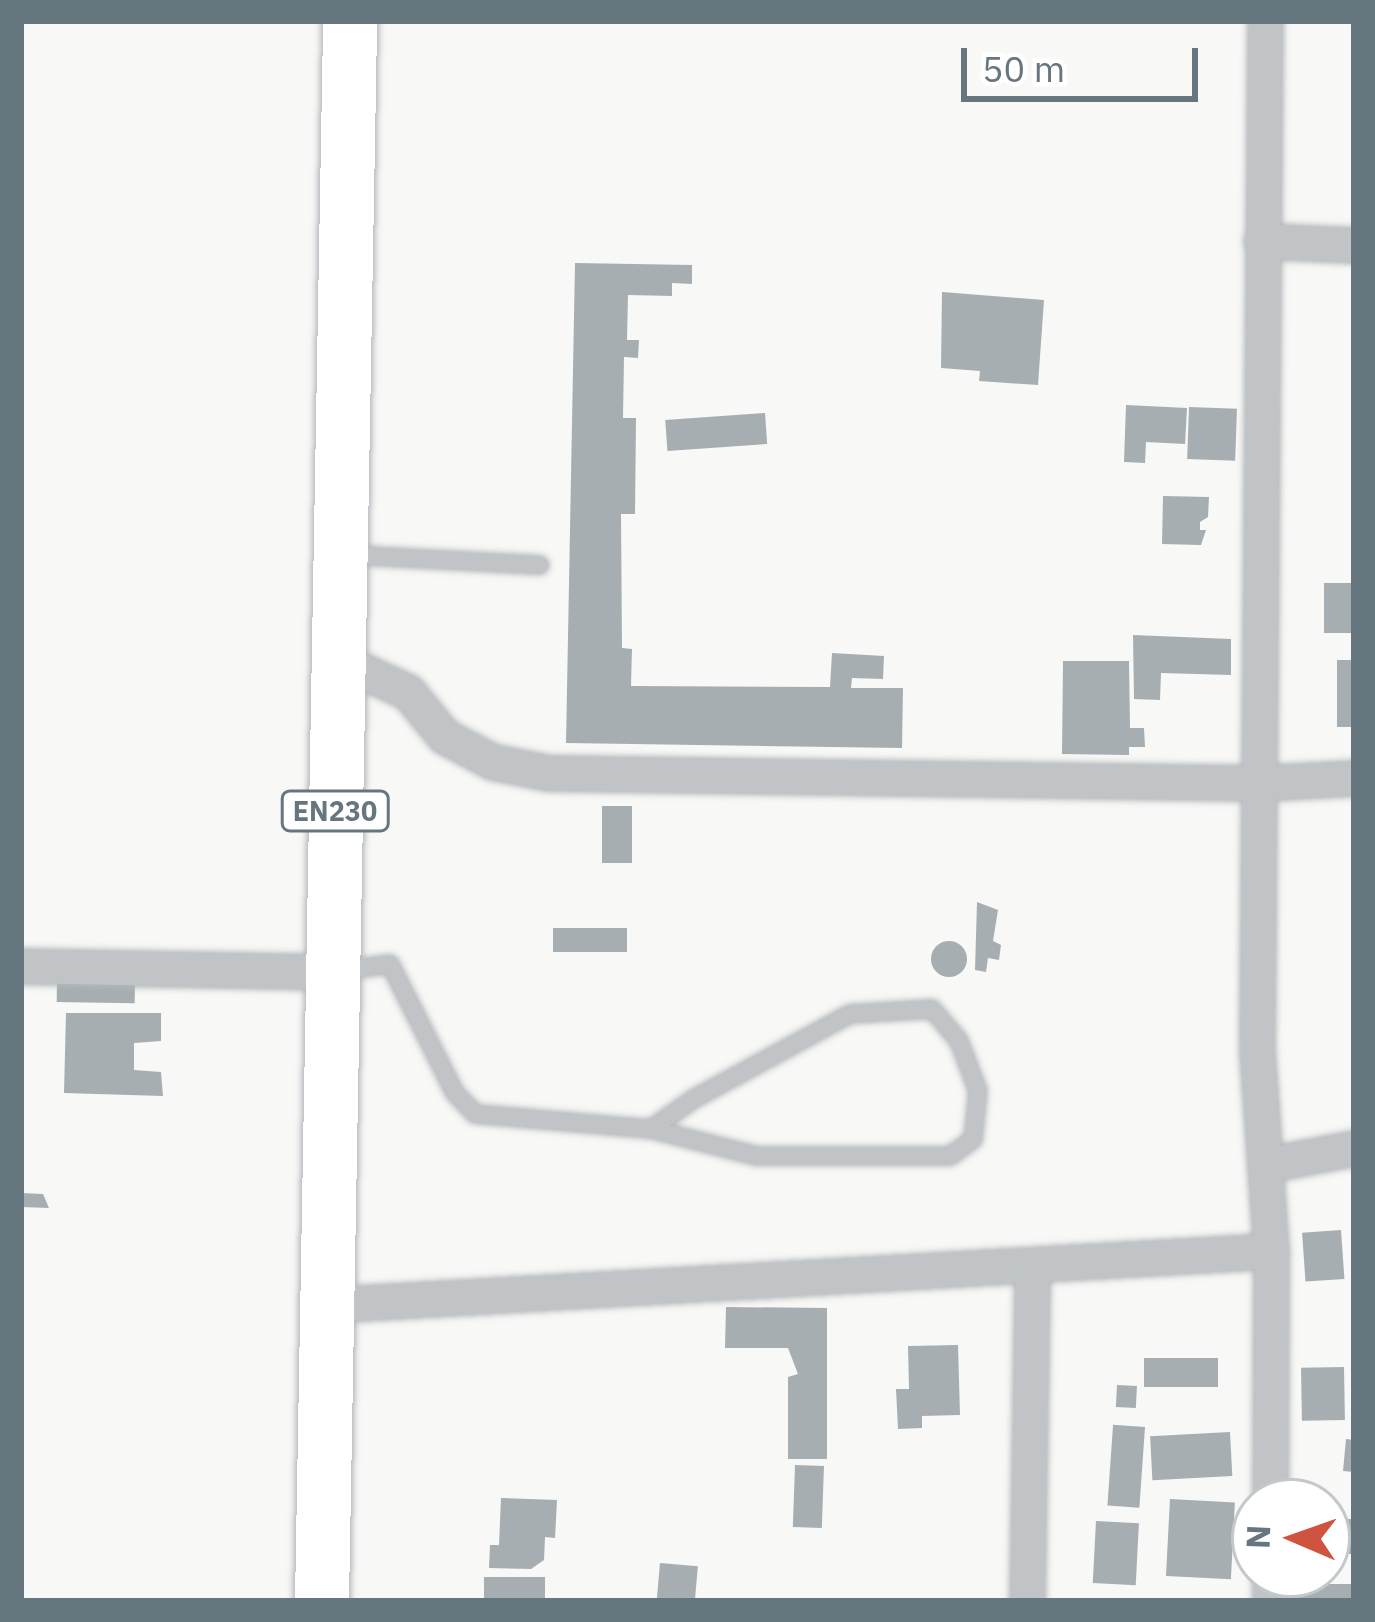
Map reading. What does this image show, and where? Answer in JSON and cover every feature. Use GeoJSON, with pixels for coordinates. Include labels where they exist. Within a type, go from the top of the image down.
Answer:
{"type":"FeatureCollection","features":[{"type":"Feature","properties":{"kind":"main road","name":"EN230"},"geometry":{"type":"LineString","coordinates":[[322,1601],[344,31]]}},
{"type":"Feature","properties":{"kind":"street"},"geometry":{"type":"LineString","coordinates":[[1265,21],[1256,1051],[1271,1251],[1270,1478]]}},
{"type":"Feature","properties":{"kind":"street"},"geometry":{"type":"LineString","coordinates":[[1261,241],[1354,245]]}},
{"type":"Feature","properties":{"kind":"street"},"geometry":{"type":"LineString","coordinates":[[338,660],[408,692],[444,736],[493,762],[550,773],[1260,783],[1354,778]]}},
{"type":"Feature","properties":{"kind":"street"},"geometry":{"type":"LineString","coordinates":[[21,966],[332,972]]}},
{"type":"Feature","properties":{"kind":"street"},"geometry":{"type":"LineString","coordinates":[[1264,1165],[1354,1148]]}},
{"type":"Feature","properties":{"kind":"street"},"geometry":{"type":"LineString","coordinates":[[325,1305],[1271,1251]]}},
{"type":"Feature","properties":{"kind":"street"},"geometry":{"type":"LineString","coordinates":[[1027,1601],[1033,1267]]}},
{"type":"Feature","properties":{"kind":"lane"},"geometry":{"type":"LineString","coordinates":[[340,554],[541,565]]}},
{"type":"Feature","properties":{"kind":"lane"},"geometry":{"type":"LineString","coordinates":[[332,972],[390,964],[455,1094],[475,1114],[651,1129],[756,1156],[950,1156],[974,1138],[978,1091],[959,1041],[932,1009],[850,1014],[695,1098],[651,1129]]}},
{"type":"Feature","properties":{"kind":"building"},"geometry":{"type":"Polygon","coordinates":[[[575,263],[692,265],[692,284],[672,283],[672,296],[628,295],[627,340],[639,340],[638,358],[624,357],[623,418],[636,418],[635,514],[621,514],[622,648],[632,649],[631,686],[830,687],[832,653],[884,656],[883,679],[852,678],[851,688],[903,688],[902,748],[566,743],[575,263]]]}},
{"type":"Feature","properties":{"kind":"building"},"geometry":{"type":"Polygon","coordinates":[[[942,292],[1044,300],[1038,385],[979,381],[980,371],[941,368],[942,292]]]}},
{"type":"Feature","properties":{"kind":"building"},"geometry":{"type":"Polygon","coordinates":[[[1126,405],[1187,408],[1185,444],[1146,442],[1145,463],[1124,462],[1126,405]]]}},
{"type":"Feature","properties":{"kind":"building"},"geometry":{"type":"Polygon","coordinates":[[[1189,407],[1237,409],[1235,461],[1187,459],[1189,407]]]}},
{"type":"Feature","properties":{"kind":"building"},"geometry":{"type":"Polygon","coordinates":[[[765,413],[767,444],[667,451],[665,420],[765,413]]]}},
{"type":"Feature","properties":{"kind":"building"},"geometry":{"type":"Polygon","coordinates":[[[1163,496],[1209,497],[1208,517],[1200,522],[1200,530],[1206,530],[1201,545],[1162,544],[1163,496]]]}},
{"type":"Feature","properties":{"kind":"building"},"geometry":{"type":"Polygon","coordinates":[[[1324,583],[1354,583],[1354,633],[1324,633],[1324,583]]]}},
{"type":"Feature","properties":{"kind":"building"},"geometry":{"type":"Polygon","coordinates":[[[1133,635],[1231,639],[1231,675],[1161,673],[1160,700],[1134,699],[1133,635]]]}},
{"type":"Feature","properties":{"kind":"building"},"geometry":{"type":"Polygon","coordinates":[[[1337,660],[1354,660],[1354,727],[1337,727],[1337,660]]]}},
{"type":"Feature","properties":{"kind":"building"},"geometry":{"type":"Polygon","coordinates":[[[1063,661],[1129,661],[1130,728],[1144,728],[1145,747],[1129,747],[1129,755],[1062,754],[1063,661]]]}},
{"type":"Feature","properties":{"kind":"building"},"geometry":{"type":"Polygon","coordinates":[[[602,806],[632,806],[632,863],[602,863],[602,806]]]}},
{"type":"Feature","properties":{"kind":"building"},"geometry":{"type":"Polygon","coordinates":[[[977,902],[998,910],[993,941],[1001,945],[999,960],[988,958],[986,972],[975,970],[977,902]]]}},
{"type":"Feature","properties":{"kind":"building"},"geometry":{"type":"Polygon","coordinates":[[[553,928],[627,928],[627,952],[553,952],[553,928]]]}},
{"type":"Feature","properties":{"kind":"building"},"geometry":{"type":"Polygon","coordinates":[[[949,941],[962,946],[967,959],[962,972],[949,977],[936,972],[931,959],[936,946],[949,941]]]}},
{"type":"Feature","properties":{"kind":"building"},"geometry":{"type":"Polygon","coordinates":[[[57,983],[135,984],[135,1003],[57,1002],[57,983]]]}},
{"type":"Feature","properties":{"kind":"building"},"geometry":{"type":"Polygon","coordinates":[[[66,1013],[161,1013],[161,1041],[134,1043],[134,1070],[161,1072],[163,1096],[64,1093],[66,1013]]]}},
{"type":"Feature","properties":{"kind":"building"},"geometry":{"type":"Polygon","coordinates":[[[21,1193],[43,1194],[49,1208],[21,1207],[21,1193]]]}},
{"type":"Feature","properties":{"kind":"building"},"geometry":{"type":"Polygon","coordinates":[[[1341,1230],[1344,1279],[1306,1282],[1302,1233],[1341,1230]]]}},
{"type":"Feature","properties":{"kind":"building"},"geometry":{"type":"Polygon","coordinates":[[[726,1307],[827,1308],[827,1459],[788,1459],[788,1377],[798,1374],[788,1348],[725,1348],[726,1307]]]}},
{"type":"Feature","properties":{"kind":"building"},"geometry":{"type":"Polygon","coordinates":[[[958,1345],[960,1415],[922,1416],[922,1428],[898,1429],[896,1389],[909,1389],[908,1346],[958,1345]]]}},
{"type":"Feature","properties":{"kind":"building"},"geometry":{"type":"Polygon","coordinates":[[[1144,1358],[1218,1358],[1218,1387],[1144,1387],[1144,1358]]]}},
{"type":"Feature","properties":{"kind":"building"},"geometry":{"type":"Polygon","coordinates":[[[1344,1367],[1345,1420],[1302,1421],[1301,1368],[1344,1367]]]}},
{"type":"Feature","properties":{"kind":"building"},"geometry":{"type":"Polygon","coordinates":[[[1117,1385],[1137,1386],[1136,1408],[1116,1407],[1117,1385]]]}},
{"type":"Feature","properties":{"kind":"building"},"geometry":{"type":"Polygon","coordinates":[[[1113,1425],[1145,1427],[1139,1508],[1107,1506],[1113,1425]]]}},
{"type":"Feature","properties":{"kind":"building"},"geometry":{"type":"Polygon","coordinates":[[[1230,1432],[1232,1476],[1152,1480],[1150,1436],[1230,1432]]]}},
{"type":"Feature","properties":{"kind":"building"},"geometry":{"type":"Polygon","coordinates":[[[1346,1439],[1354,1440],[1354,1472],[1343,1471],[1346,1439]]]}},
{"type":"Feature","properties":{"kind":"building"},"geometry":{"type":"Polygon","coordinates":[[[795,1465],[824,1466],[822,1528],[793,1527],[795,1465]]]}},
{"type":"Feature","properties":{"kind":"building"},"geometry":{"type":"Polygon","coordinates":[[[501,1498],[557,1500],[555,1538],[545,1537],[544,1560],[531,1569],[489,1568],[490,1545],[499,1545],[501,1498]]]}},
{"type":"Feature","properties":{"kind":"building"},"geometry":{"type":"Polygon","coordinates":[[[1170,1499],[1231,1502],[1231,1579],[1166,1576],[1170,1499]]]}},
{"type":"Feature","properties":{"kind":"building"},"geometry":{"type":"Polygon","coordinates":[[[1351,1519],[1354,1519],[1351,1554],[1351,1519]]]}},
{"type":"Feature","properties":{"kind":"building"},"geometry":{"type":"Polygon","coordinates":[[[1096,1521],[1139,1523],[1136,1585],[1093,1583],[1096,1521]]]}},
{"type":"Feature","properties":{"kind":"building"},"geometry":{"type":"Polygon","coordinates":[[[660,1563],[698,1566],[695,1601],[657,1601],[660,1563]]]}},
{"type":"Feature","properties":{"kind":"building"},"geometry":{"type":"Polygon","coordinates":[[[484,1577],[545,1577],[545,1601],[484,1601],[484,1577]]]}},
{"type":"Feature","properties":{"kind":"building"},"geometry":{"type":"Polygon","coordinates":[[[1354,1584],[1354,1601],[1290,1601],[1351,1598],[1354,1584]]]}}]}
